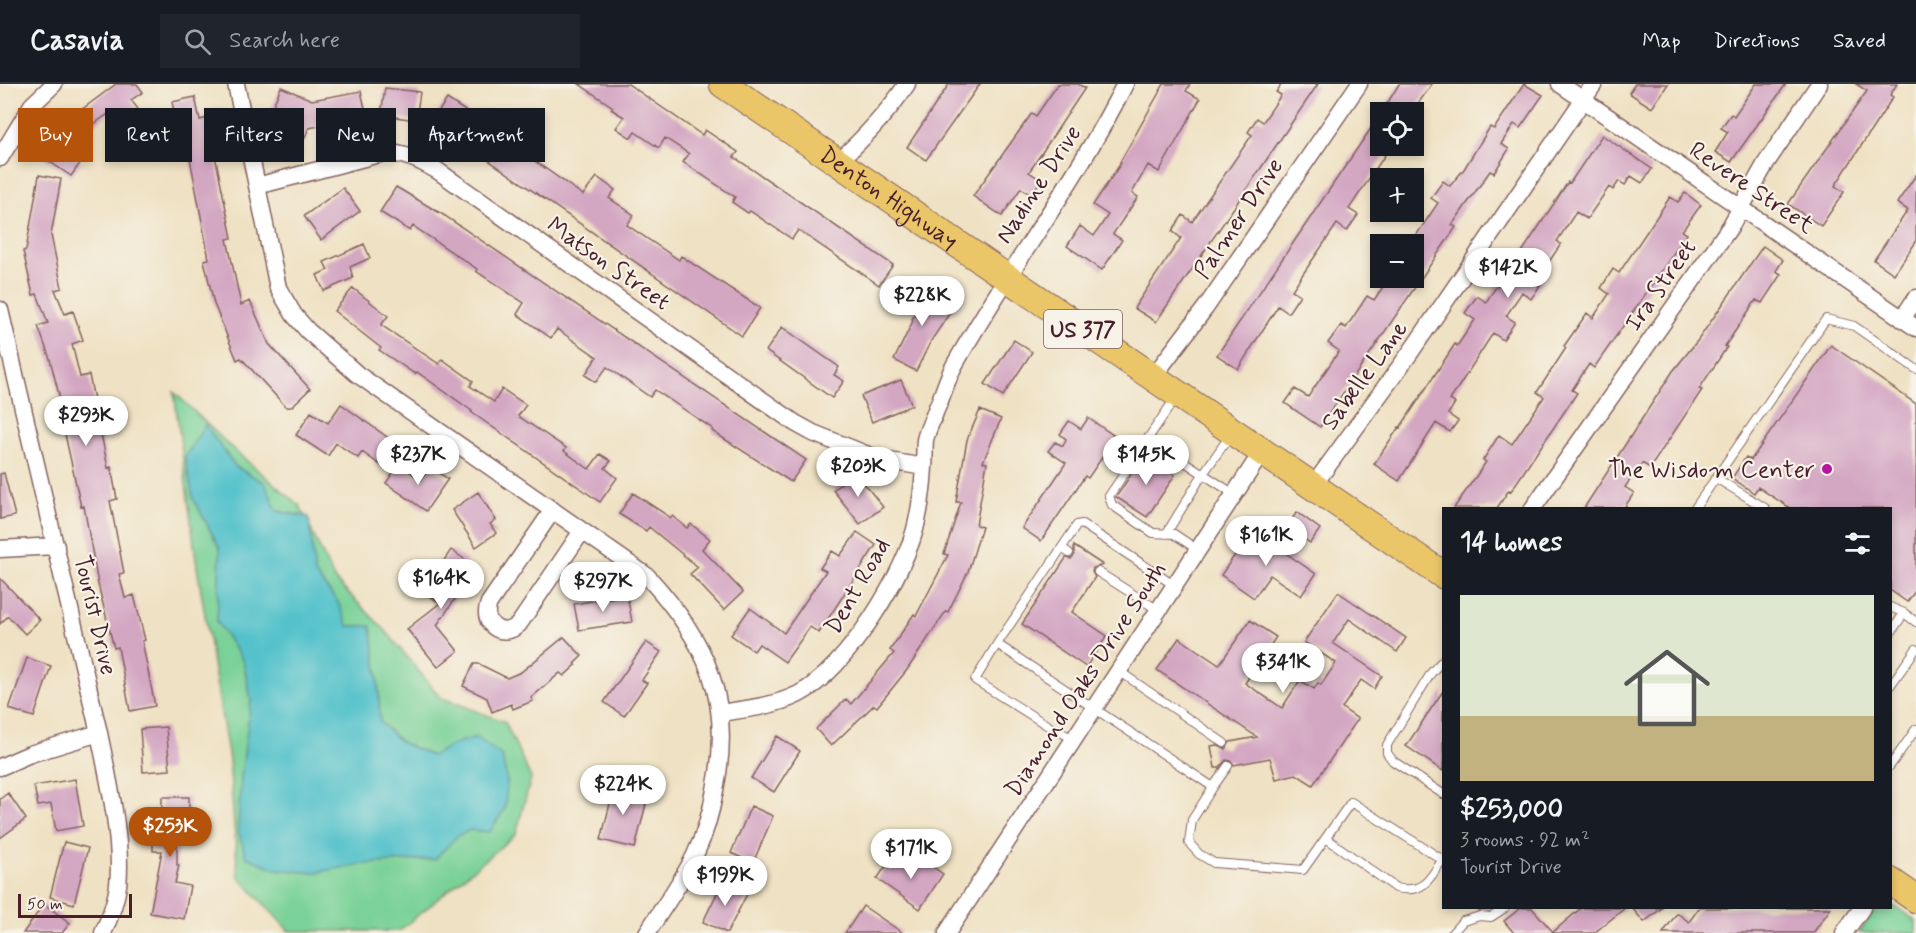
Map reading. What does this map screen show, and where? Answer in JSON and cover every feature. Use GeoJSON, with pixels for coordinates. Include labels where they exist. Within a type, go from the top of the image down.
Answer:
{"type":"FeatureCollection","features":[{"type":"Feature","properties":{"kind":"main road","name":"Denton Highway"},"geometry":{"type":"LineString","coordinates":[[723,84],[1442,573]]}},
{"type":"Feature","properties":{"kind":"main road"},"geometry":{"type":"LineString","coordinates":[[1892,881],[1916,899]]}},
{"type":"Feature","properties":{"kind":"street"},"geometry":{"type":"LineString","coordinates":[[0,158],[32,105],[54,84]]}},
{"type":"Feature","properties":{"kind":"street"},"geometry":{"type":"LineString","coordinates":[[236,84],[278,288],[294,315],[308,331],[357,374],[647,576],[664,594],[703,653],[719,701],[722,761],[708,823],[694,857],[648,933]]}},
{"type":"Feature","properties":{"kind":"street"},"geometry":{"type":"LineString","coordinates":[[838,162],[892,108],[907,84]]}},
{"type":"Feature","properties":{"kind":"street","name":"Nadine Drive"},"geometry":{"type":"LineString","coordinates":[[1007,278],[1087,154],[1125,84]]}},
{"type":"Feature","properties":{"kind":"street","name":"Palmer Drive"},"geometry":{"type":"LineString","coordinates":[[1153,377],[1206,307],[1359,84]]}},
{"type":"Feature","properties":{"kind":"street","name":"Revere Street"},"geometry":{"type":"LineString","coordinates":[[1560,84],[1909,323]]}},
{"type":"Feature","properties":{"kind":"street","name":"Sabelle Lane"},"geometry":{"type":"LineString","coordinates":[[1313,486],[1410,353],[1594,84]]}},
{"type":"Feature","properties":{"kind":"street","name":"Ira Street"},"geometry":{"type":"LineString","coordinates":[[1534,507],[1730,226],[1766,163],[1819,84]]}},
{"type":"Feature","properties":{"kind":"street","name":"Matson Street"},"geometry":{"type":"LineString","coordinates":[[257,186],[383,153],[400,153],[415,157],[795,423],[813,433],[878,459],[924,467]]}},
{"type":"Feature","properties":{"kind":"street","name":"Dent Road"},"geometry":{"type":"LineString","coordinates":[[720,713],[773,704],[800,694],[816,683],[854,646],[901,567],[917,523],[925,438],[954,366],[1007,278]]}},
{"type":"Feature","properties":{"kind":"street"},"geometry":{"type":"LineString","coordinates":[[1909,323],[1916,298]]}},
{"type":"Feature","properties":{"kind":"street","name":"Tourist Drive"},"geometry":{"type":"LineString","coordinates":[[0,310],[3,336],[56,546],[112,800],[118,853],[118,884],[112,913],[103,933]]}},
{"type":"Feature","properties":{"kind":"street","name":"Diamond Oaks Drive South"},"geometry":{"type":"LineString","coordinates":[[947,933],[1262,452]]}},
{"type":"Feature","properties":{"kind":"street"},"geometry":{"type":"LineString","coordinates":[[553,510],[489,603],[486,614],[495,628],[505,631],[519,624],[582,531]]}},
{"type":"Feature","properties":{"kind":"street"},"geometry":{"type":"LineString","coordinates":[[0,549],[56,546]]}},
{"type":"Feature","properties":{"kind":"street"},"geometry":{"type":"LineString","coordinates":[[0,767],[30,754],[99,734]]}},
{"type":"Feature","properties":{"kind":"street"},"geometry":{"type":"LineString","coordinates":[[1844,933],[1858,909]]}},
{"type":"Feature","properties":{"kind":"lane"},"geometry":{"type":"LineString","coordinates":[[1696,507],[1826,320],[1854,326],[1916,369]]}},
{"type":"Feature","properties":{"kind":"lane"},"geometry":{"type":"LineString","coordinates":[[1178,394],[1109,496],[1112,505],[1153,533],[1174,534],[1198,550]]}},
{"type":"Feature","properties":{"kind":"lane"},"geometry":{"type":"LineString","coordinates":[[1166,534],[1233,431]]}},
{"type":"Feature","properties":{"kind":"lane"},"geometry":{"type":"LineString","coordinates":[[1148,438],[1234,494]]}},
{"type":"Feature","properties":{"kind":"lane"},"geometry":{"type":"LineString","coordinates":[[1716,478],[1763,507]]}},
{"type":"Feature","properties":{"kind":"lane"},"geometry":{"type":"LineString","coordinates":[[1074,739],[1050,727],[975,680],[997,644],[1066,550],[1077,525],[1082,524],[1175,586]]}},
{"type":"Feature","properties":{"kind":"lane"},"geometry":{"type":"LineString","coordinates":[[1098,572],[1158,610]]}},
{"type":"Feature","properties":{"kind":"lane"},"geometry":{"type":"LineString","coordinates":[[1892,608],[1916,622]]}},
{"type":"Feature","properties":{"kind":"lane"},"geometry":{"type":"LineString","coordinates":[[1892,631],[1904,613]]}},
{"type":"Feature","properties":{"kind":"lane"},"geometry":{"type":"LineString","coordinates":[[997,644],[1213,787]]}},
{"type":"Feature","properties":{"kind":"lane"},"geometry":{"type":"LineString","coordinates":[[1892,683],[1916,649]]}},
{"type":"Feature","properties":{"kind":"lane"},"geometry":{"type":"LineString","coordinates":[[1442,661],[1431,673],[1387,744],[1387,753],[1393,761],[1442,793]]}},
{"type":"Feature","properties":{"kind":"lane"},"geometry":{"type":"LineString","coordinates":[[1119,671],[1224,743]]}},
{"type":"Feature","properties":{"kind":"lane"},"geometry":{"type":"LineString","coordinates":[[1892,763],[1916,729]]}},
{"type":"Feature","properties":{"kind":"lane"},"geometry":{"type":"LineString","coordinates":[[1228,766],[1192,820],[1189,843],[1199,854],[1214,862],[1303,870],[1351,802],[1442,859]]}},
{"type":"Feature","properties":{"kind":"lane"},"geometry":{"type":"LineString","coordinates":[[1326,838],[1396,888],[1407,890],[1419,888],[1432,877],[1442,862]]}},
{"type":"Feature","properties":{"kind":"lane"},"geometry":{"type":"LineString","coordinates":[[1452,933],[1463,921],[1480,916],[1491,917],[1503,909]]}},
{"type":"Feature","properties":{"kind":"green space"},"geometry":{"type":"Polygon","coordinates":[[[174,392],[233,449],[300,506],[334,579],[385,630],[440,697],[505,722],[531,778],[516,834],[399,931],[289,931],[238,876],[229,760],[197,567],[174,392]]]}},
{"type":"Feature","properties":{"kind":"green space"},"geometry":{"type":"Polygon","coordinates":[[[1896,907],[1916,921],[1916,933],[1859,933],[1875,909],[1896,907]]]}},
{"type":"Feature","properties":{"kind":"water"},"geometry":{"type":"Polygon","coordinates":[[[205,425],[236,467],[265,483],[277,511],[309,517],[315,574],[338,602],[348,626],[371,626],[378,678],[380,722],[401,742],[432,756],[454,744],[476,737],[502,756],[507,782],[505,808],[490,832],[470,830],[457,836],[435,859],[362,864],[313,873],[276,869],[246,857],[238,830],[241,778],[251,700],[243,661],[217,622],[220,549],[193,498],[185,457],[205,425]]]}},
{"type":"Feature","properties":{"kind":"building"},"geometry":{"type":"Polygon","coordinates":[[[116,84],[137,84],[143,92],[131,100],[137,108],[105,108],[105,116],[93,125],[93,108],[84,108],[116,84]]]}},
{"type":"Feature","properties":{"kind":"building"},"geometry":{"type":"Polygon","coordinates":[[[579,84],[628,84],[702,135],[705,130],[738,152],[734,157],[893,265],[879,285],[798,230],[792,239],[732,202],[735,197],[683,162],[689,154],[665,138],[659,148],[635,132],[631,138],[616,128],[624,117],[579,84]]]}},
{"type":"Feature","properties":{"kind":"building"},"geometry":{"type":"Polygon","coordinates":[[[949,84],[980,84],[926,160],[907,147],[949,84]]]}},
{"type":"Feature","properties":{"kind":"building"},"geometry":{"type":"Polygon","coordinates":[[[1058,84],[1078,84],[1085,88],[1029,172],[1041,180],[1031,195],[1021,188],[1002,216],[973,196],[1032,113],[1036,116],[1058,84]]]}},
{"type":"Feature","properties":{"kind":"building"},"geometry":{"type":"Polygon","coordinates":[[[1164,84],[1190,84],[1186,91],[1200,99],[1159,172],[1148,165],[1132,193],[1138,197],[1113,234],[1122,240],[1102,270],[1067,246],[1080,226],[1094,236],[1108,215],[1093,205],[1121,163],[1164,84]]]}},
{"type":"Feature","properties":{"kind":"building"},"geometry":{"type":"Polygon","coordinates":[[[1282,84],[1318,84],[1156,322],[1134,308],[1181,238],[1172,231],[1183,215],[1192,222],[1252,135],[1248,132],[1257,118],[1263,122],[1281,95],[1276,92],[1282,84]]]}},
{"type":"Feature","properties":{"kind":"building"},"geometry":{"type":"Polygon","coordinates":[[[1399,84],[1432,84],[1419,102],[1388,102],[1399,84]]]}},
{"type":"Feature","properties":{"kind":"building"},"geometry":{"type":"Polygon","coordinates":[[[1524,84],[1543,95],[1520,128],[1514,124],[1501,144],[1509,149],[1494,173],[1490,171],[1452,225],[1456,227],[1424,274],[1424,234],[1417,234],[1438,203],[1431,198],[1443,181],[1450,186],[1464,169],[1490,127],[1494,129],[1524,84]]]}},
{"type":"Feature","properties":{"kind":"building"},"geometry":{"type":"Polygon","coordinates":[[[1635,84],[1668,84],[1652,108],[1629,93],[1635,84]]]}},
{"type":"Feature","properties":{"kind":"building"},"geometry":{"type":"Polygon","coordinates":[[[1756,84],[1786,84],[1731,162],[1715,152],[1728,132],[1721,128],[1731,114],[1734,116],[1756,84]]]}},
{"type":"Feature","properties":{"kind":"building"},"geometry":{"type":"Polygon","coordinates":[[[1856,84],[1897,84],[1890,95],[1893,97],[1835,186],[1844,192],[1821,226],[1788,204],[1867,91],[1856,84]]]}},
{"type":"Feature","properties":{"kind":"building"},"geometry":{"type":"Polygon","coordinates":[[[281,87],[312,100],[361,91],[365,108],[316,108],[316,127],[309,128],[304,139],[304,108],[272,108],[281,87]]]}},
{"type":"Feature","properties":{"kind":"building"},"geometry":{"type":"Polygon","coordinates":[[[385,88],[420,92],[418,108],[408,108],[408,119],[396,117],[396,108],[382,108],[385,88]]]}},
{"type":"Feature","properties":{"kind":"building"},"geometry":{"type":"Polygon","coordinates":[[[195,97],[200,120],[204,119],[204,162],[216,162],[232,238],[227,239],[241,305],[250,301],[269,344],[310,389],[291,407],[286,407],[241,358],[237,360],[214,304],[204,260],[209,259],[191,162],[192,108],[173,108],[172,102],[195,97]]]}},
{"type":"Feature","properties":{"kind":"building"},"geometry":{"type":"Polygon","coordinates":[[[447,99],[461,108],[441,108],[447,99]]]}},
{"type":"Feature","properties":{"kind":"building"},"geometry":{"type":"Polygon","coordinates":[[[1370,130],[1370,156],[1384,156],[1376,168],[1370,168],[1370,178],[1349,209],[1358,215],[1347,231],[1337,224],[1292,290],[1300,295],[1288,313],[1278,306],[1238,369],[1217,355],[1370,130]]]}},
{"type":"Feature","properties":{"kind":"building"},"geometry":{"type":"Polygon","coordinates":[[[1602,135],[1652,169],[1642,183],[1631,176],[1625,185],[1619,181],[1613,190],[1609,187],[1587,219],[1576,212],[1557,241],[1561,244],[1538,278],[1543,281],[1531,299],[1522,292],[1506,316],[1515,322],[1503,340],[1493,333],[1450,400],[1455,403],[1448,414],[1458,421],[1450,432],[1436,423],[1399,481],[1374,464],[1455,344],[1457,346],[1475,320],[1465,313],[1477,296],[1486,302],[1602,135]]]}},
{"type":"Feature","properties":{"kind":"building"},"geometry":{"type":"Polygon","coordinates":[[[50,162],[81,162],[71,176],[50,162]]]}},
{"type":"Feature","properties":{"kind":"building"},"geometry":{"type":"Polygon","coordinates":[[[491,162],[536,162],[583,195],[597,177],[615,190],[609,198],[634,215],[627,225],[679,260],[681,256],[760,308],[742,336],[491,162]]]}},
{"type":"Feature","properties":{"kind":"building"},"geometry":{"type":"Polygon","coordinates":[[[39,175],[61,179],[51,235],[62,288],[55,290],[65,314],[73,311],[83,340],[72,344],[80,377],[89,375],[108,468],[111,467],[117,499],[110,501],[124,573],[119,574],[125,598],[134,595],[145,640],[142,641],[155,706],[130,711],[118,647],[114,648],[98,584],[84,506],[81,507],[61,416],[64,415],[50,359],[38,326],[48,323],[37,294],[33,295],[23,251],[26,250],[39,175]]]}},
{"type":"Feature","properties":{"kind":"building"},"geometry":{"type":"Polygon","coordinates":[[[1916,175],[1916,242],[1894,274],[1874,260],[1908,210],[1897,203],[1916,175]]]}},
{"type":"Feature","properties":{"kind":"building"},"geometry":{"type":"Polygon","coordinates":[[[396,187],[445,216],[806,460],[791,482],[712,431],[713,429],[655,390],[650,397],[607,367],[596,382],[585,375],[597,357],[557,329],[551,338],[517,314],[524,303],[413,226],[410,231],[380,212],[396,187]]]}},
{"type":"Feature","properties":{"kind":"building"},"geometry":{"type":"Polygon","coordinates":[[[343,188],[360,211],[321,240],[304,216],[343,188]]]}},
{"type":"Feature","properties":{"kind":"building"},"geometry":{"type":"Polygon","coordinates":[[[1685,193],[1701,205],[1682,231],[1687,234],[1594,368],[1589,364],[1572,390],[1577,393],[1511,491],[1509,490],[1498,507],[1455,507],[1486,462],[1483,460],[1499,435],[1512,444],[1544,397],[1537,392],[1587,313],[1593,318],[1609,294],[1601,288],[1613,269],[1619,273],[1670,197],[1678,202],[1685,193]]]}},
{"type":"Feature","properties":{"kind":"building"},"geometry":{"type":"Polygon","coordinates":[[[364,244],[370,258],[350,267],[353,278],[324,291],[317,275],[328,270],[324,262],[364,244]]]}},
{"type":"Feature","properties":{"kind":"building"},"geometry":{"type":"Polygon","coordinates":[[[1763,246],[1783,260],[1776,271],[1781,274],[1762,303],[1756,300],[1699,389],[1702,390],[1650,468],[1642,463],[1625,487],[1634,493],[1625,507],[1585,507],[1673,371],[1698,340],[1763,246]]]}},
{"type":"Feature","properties":{"kind":"building"},"geometry":{"type":"Polygon","coordinates":[[[918,284],[953,308],[931,341],[916,371],[894,360],[919,308],[907,301],[918,284]]]}},
{"type":"Feature","properties":{"kind":"building"},"geometry":{"type":"Polygon","coordinates":[[[353,288],[388,316],[381,325],[439,364],[442,359],[473,381],[470,386],[494,402],[502,389],[526,405],[518,416],[566,448],[564,451],[589,469],[600,454],[611,461],[605,468],[617,478],[600,502],[417,372],[415,374],[379,350],[381,348],[334,311],[353,288]]]}},
{"type":"Feature","properties":{"kind":"building"},"geometry":{"type":"Polygon","coordinates":[[[1382,288],[1415,288],[1320,427],[1285,403],[1295,389],[1308,397],[1339,351],[1328,343],[1341,325],[1346,328],[1367,296],[1374,300],[1382,288]]]}},
{"type":"Feature","properties":{"kind":"building"},"geometry":{"type":"Polygon","coordinates":[[[782,327],[839,367],[834,375],[844,381],[832,398],[766,351],[782,327]]]}},
{"type":"Feature","properties":{"kind":"building"},"geometry":{"type":"Polygon","coordinates":[[[1014,340],[1032,352],[1003,396],[985,384],[1014,340]]]}},
{"type":"Feature","properties":{"kind":"building","name":"The Wisdom Center"},"geometry":{"type":"Polygon","coordinates":[[[1831,345],[1916,404],[1916,590],[1907,602],[1892,591],[1892,507],[1788,507],[1758,487],[1754,493],[1732,478],[1746,457],[1751,460],[1831,345]]]}},
{"type":"Feature","properties":{"kind":"building"},"geometry":{"type":"Polygon","coordinates":[[[901,380],[912,405],[872,422],[861,396],[901,380]]]}},
{"type":"Feature","properties":{"kind":"building"},"geometry":{"type":"Polygon","coordinates":[[[341,404],[401,447],[386,469],[362,452],[358,458],[336,443],[328,456],[296,435],[311,412],[328,423],[341,404]]]}},
{"type":"Feature","properties":{"kind":"building"},"geometry":{"type":"Polygon","coordinates":[[[980,410],[1001,419],[983,462],[987,463],[976,525],[982,527],[968,572],[948,612],[946,611],[907,670],[877,707],[874,705],[831,746],[816,729],[846,699],[851,704],[894,653],[890,650],[914,614],[916,616],[948,555],[944,554],[961,502],[956,502],[967,440],[980,410]]]}},
{"type":"Feature","properties":{"kind":"building"},"geometry":{"type":"Polygon","coordinates":[[[1088,418],[1116,437],[1088,478],[1085,476],[1041,541],[1022,528],[1066,463],[1048,451],[1055,442],[1063,446],[1066,439],[1060,434],[1069,421],[1081,429],[1088,418]]]}},
{"type":"Feature","properties":{"kind":"building"},"geometry":{"type":"Polygon","coordinates":[[[1145,454],[1175,475],[1147,517],[1116,497],[1145,454]]]}},
{"type":"Feature","properties":{"kind":"building"},"geometry":{"type":"Polygon","coordinates":[[[399,464],[421,480],[430,467],[448,479],[426,511],[386,483],[399,464]]]}},
{"type":"Feature","properties":{"kind":"building"},"geometry":{"type":"Polygon","coordinates":[[[855,472],[883,507],[860,524],[833,490],[855,472]]]}},
{"type":"Feature","properties":{"kind":"building"},"geometry":{"type":"Polygon","coordinates":[[[4,473],[15,516],[0,519],[0,474],[4,473]]]}},
{"type":"Feature","properties":{"kind":"building"},"geometry":{"type":"Polygon","coordinates":[[[478,492],[496,520],[490,524],[496,533],[476,547],[452,510],[478,492]]]}},
{"type":"Feature","properties":{"kind":"building"},"geometry":{"type":"Polygon","coordinates":[[[633,493],[671,518],[672,516],[687,528],[691,524],[710,539],[702,549],[743,592],[724,610],[690,574],[698,567],[649,527],[646,531],[619,514],[633,493]]]}},
{"type":"Feature","properties":{"kind":"building"},"geometry":{"type":"Polygon","coordinates":[[[1297,512],[1320,529],[1310,543],[1287,526],[1297,512]]]}},
{"type":"Feature","properties":{"kind":"building"},"geometry":{"type":"Polygon","coordinates":[[[1252,530],[1316,574],[1301,596],[1270,575],[1254,598],[1221,575],[1252,530]]]}},
{"type":"Feature","properties":{"kind":"building"},"geometry":{"type":"Polygon","coordinates":[[[857,532],[876,545],[819,633],[810,627],[785,662],[759,644],[754,651],[731,635],[750,608],[784,633],[826,571],[820,568],[832,551],[840,556],[857,532]]]}},
{"type":"Feature","properties":{"kind":"building"},"geometry":{"type":"Polygon","coordinates":[[[1074,546],[1103,565],[1093,568],[1092,572],[1095,577],[1072,612],[1107,636],[1086,667],[1022,624],[1066,558],[1071,559],[1074,556],[1074,546]]]}},
{"type":"Feature","properties":{"kind":"building"},"geometry":{"type":"Polygon","coordinates":[[[451,550],[467,561],[459,572],[469,579],[437,625],[458,651],[438,667],[407,629],[440,603],[429,596],[436,585],[430,581],[451,550]]]}},
{"type":"Feature","properties":{"kind":"building"},"geometry":{"type":"Polygon","coordinates":[[[0,578],[40,620],[25,634],[8,616],[0,624],[0,578]]]}},
{"type":"Feature","properties":{"kind":"building"},"geometry":{"type":"Polygon","coordinates":[[[1338,592],[1406,638],[1397,652],[1349,619],[1333,643],[1382,676],[1374,689],[1361,680],[1342,708],[1358,719],[1313,785],[1296,774],[1276,779],[1270,758],[1234,765],[1231,761],[1226,760],[1219,768],[1215,768],[1211,746],[1216,745],[1226,749],[1230,742],[1257,737],[1157,670],[1179,638],[1219,665],[1250,620],[1276,637],[1245,683],[1282,708],[1300,680],[1314,689],[1318,683],[1321,685],[1336,663],[1304,642],[1338,592]]]}},
{"type":"Feature","properties":{"kind":"building"},"geometry":{"type":"Polygon","coordinates":[[[627,595],[632,622],[579,630],[574,604],[627,595]]]}},
{"type":"Feature","properties":{"kind":"building"},"geometry":{"type":"Polygon","coordinates":[[[564,637],[582,656],[564,676],[560,673],[531,698],[533,701],[513,709],[511,704],[492,712],[487,698],[463,686],[474,664],[479,664],[507,678],[521,672],[564,637]]]}},
{"type":"Feature","properties":{"kind":"building"},"geometry":{"type":"Polygon","coordinates":[[[646,642],[661,652],[642,680],[647,683],[624,716],[604,702],[646,642]]]}},
{"type":"Feature","properties":{"kind":"building"},"geometry":{"type":"Polygon","coordinates":[[[27,658],[51,666],[34,717],[9,709],[27,658]]]}},
{"type":"Feature","properties":{"kind":"building"},"geometry":{"type":"Polygon","coordinates":[[[1442,692],[1442,770],[1406,746],[1442,692]]]}},
{"type":"Feature","properties":{"kind":"building"},"geometry":{"type":"Polygon","coordinates":[[[166,727],[170,770],[143,772],[140,729],[166,727]]]}},
{"type":"Feature","properties":{"kind":"building"},"geometry":{"type":"Polygon","coordinates":[[[777,736],[800,751],[774,792],[751,778],[777,736]]]}},
{"type":"Feature","properties":{"kind":"building"},"geometry":{"type":"Polygon","coordinates":[[[75,779],[83,826],[56,831],[51,804],[38,806],[34,786],[75,779]]]}},
{"type":"Feature","properties":{"kind":"building"},"geometry":{"type":"Polygon","coordinates":[[[616,779],[635,784],[631,801],[646,804],[635,848],[601,840],[616,779]]]}},
{"type":"Feature","properties":{"kind":"building"},"geometry":{"type":"Polygon","coordinates":[[[8,793],[26,819],[0,838],[0,799],[8,793]]]}},
{"type":"Feature","properties":{"kind":"building"},"geometry":{"type":"Polygon","coordinates":[[[162,797],[189,797],[189,830],[177,830],[177,865],[179,865],[175,883],[190,886],[184,919],[150,913],[162,851],[153,851],[153,812],[162,812],[162,797]]]}},
{"type":"Feature","properties":{"kind":"building"},"geometry":{"type":"Polygon","coordinates":[[[751,806],[773,816],[753,863],[731,853],[751,806]]]}},
{"type":"Feature","properties":{"kind":"building"},"geometry":{"type":"Polygon","coordinates":[[[64,842],[88,848],[74,904],[50,897],[64,842]]]}},
{"type":"Feature","properties":{"kind":"building"},"geometry":{"type":"Polygon","coordinates":[[[917,856],[943,874],[920,909],[877,879],[892,857],[909,869],[917,856]]]}},
{"type":"Feature","properties":{"kind":"building"},"geometry":{"type":"Polygon","coordinates":[[[723,881],[747,894],[727,933],[703,922],[723,881]]]}},
{"type":"Feature","properties":{"kind":"building"},"geometry":{"type":"Polygon","coordinates":[[[44,904],[70,923],[62,933],[23,933],[44,904]]]}},
{"type":"Feature","properties":{"kind":"building"},"geometry":{"type":"Polygon","coordinates":[[[863,906],[903,933],[845,933],[863,906]]]}},
{"type":"Feature","properties":{"kind":"building"},"geometry":{"type":"Polygon","coordinates":[[[1520,909],[1533,909],[1553,932],[1580,909],[1624,909],[1594,933],[1514,933],[1504,921],[1520,909]]]}},
{"type":"Feature","properties":{"kind":"building"},"geometry":{"type":"Polygon","coordinates":[[[1633,909],[1661,909],[1644,922],[1633,909]]]}},
{"type":"Feature","properties":{"kind":"building"},"geometry":{"type":"Polygon","coordinates":[[[1698,909],[1830,909],[1813,933],[1663,933],[1677,913],[1689,922],[1698,909]]]}},
{"type":"Feature","properties":{"kind":"place","name":"The Wisdom Center"},"geometry":{"type":"Point","coordinates":[1827,469]}}]}
